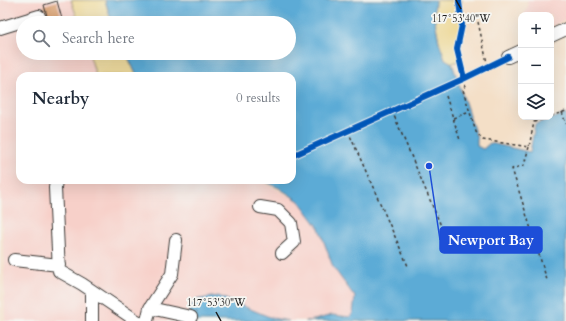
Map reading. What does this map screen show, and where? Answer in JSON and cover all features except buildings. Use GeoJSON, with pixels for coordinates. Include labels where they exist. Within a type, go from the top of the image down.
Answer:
{"type":"FeatureCollection","features":[{"type":"Feature","properties":{"kind":"street"},"geometry":{"type":"LineString","coordinates":[[0,28],[16,23]]}},
{"type":"Feature","properties":{"kind":"street"},"geometry":{"type":"LineString","coordinates":[[554,35],[566,29]]}},
{"type":"Feature","properties":{"kind":"street"},"geometry":{"type":"LineString","coordinates":[[508,57],[518,52]]}},
{"type":"Feature","properties":{"kind":"street"},"geometry":{"type":"LineString","coordinates":[[59,186],[59,271],[137,321]]}},
{"type":"Feature","properties":{"kind":"street"},"geometry":{"type":"LineString","coordinates":[[260,207],[278,210],[291,223],[294,242],[282,253]]}},
{"type":"Feature","properties":{"kind":"street"},"geometry":{"type":"LineString","coordinates":[[148,321],[150,308],[172,274],[176,240]]}},
{"type":"Feature","properties":{"kind":"street"},"geometry":{"type":"LineString","coordinates":[[14,260],[59,265]]}},
{"type":"Feature","properties":{"kind":"street"},"geometry":{"type":"LineString","coordinates":[[92,291],[92,321]]}},
{"type":"Feature","properties":{"kind":"street"},"geometry":{"type":"LineString","coordinates":[[150,308],[191,317]]}},
{"type":"Feature","properties":{"kind":"path"},"geometry":{"type":"LineString","coordinates":[[478,22],[488,67]]}},
{"type":"Feature","properties":{"kind":"path"},"geometry":{"type":"LineString","coordinates":[[482,70],[508,57]]}},
{"type":"Feature","properties":{"kind":"path"},"geometry":{"type":"LineString","coordinates":[[456,82],[465,76]]}},
{"type":"Feature","properties":{"kind":"path"},"geometry":{"type":"LineString","coordinates":[[465,76],[463,90],[476,132],[483,140],[528,147]]}},
{"type":"Feature","properties":{"kind":"path"},"geometry":{"type":"LineString","coordinates":[[446,96],[460,140]]}},
{"type":"Feature","properties":{"kind":"path"},"geometry":{"type":"LineString","coordinates":[[386,114],[399,108]]}},
{"type":"Feature","properties":{"kind":"path"},"geometry":{"type":"LineString","coordinates":[[392,111],[450,247]]}},
{"type":"Feature","properties":{"kind":"path"},"geometry":{"type":"LineString","coordinates":[[554,115],[566,111]]}},
{"type":"Feature","properties":{"kind":"path"},"geometry":{"type":"LineString","coordinates":[[453,118],[470,112]]}},
{"type":"Feature","properties":{"kind":"path"},"geometry":{"type":"LineString","coordinates":[[562,112],[566,124]]}},
{"type":"Feature","properties":{"kind":"path"},"geometry":{"type":"LineString","coordinates":[[540,120],[534,122],[524,165],[512,169],[547,280]]}},
{"type":"Feature","properties":{"kind":"path"},"geometry":{"type":"LineString","coordinates":[[341,134],[351,129],[408,266]]}},
{"type":"Feature","properties":{"kind":"shaded area"},"geometry":{"type":"Polygon","coordinates":[[[0,0],[71,0],[77,16],[16,16],[16,60],[91,60],[95,72],[16,72],[16,184],[267,184],[299,201],[319,228],[333,267],[356,297],[353,313],[350,317],[332,315],[314,320],[289,321],[272,318],[217,296],[194,300],[185,321],[5,321],[0,182],[0,0]]]}},
{"type":"Feature","properties":{"kind":"shaded area"},"geometry":{"type":"Polygon","coordinates":[[[527,0],[566,0],[566,19],[554,25],[554,12],[525,12],[528,6],[527,0]]]}},
{"type":"Feature","properties":{"kind":"sand"},"geometry":{"type":"Polygon","coordinates":[[[71,0],[105,0],[110,16],[77,16],[71,0]]]}},
{"type":"Feature","properties":{"kind":"sand"},"geometry":{"type":"Polygon","coordinates":[[[435,0],[462,0],[460,5],[464,25],[459,46],[462,60],[452,63],[445,59],[439,42],[434,15],[435,0]]]}},
{"type":"Feature","properties":{"kind":"sand"},"geometry":{"type":"Polygon","coordinates":[[[91,60],[129,60],[135,72],[95,72],[91,60]]]}},
{"type":"Feature","properties":{"kind":"water"},"geometry":{"type":"Polygon","coordinates":[[[105,0],[435,0],[434,15],[439,42],[445,59],[452,63],[477,139],[477,146],[483,149],[490,143],[530,152],[535,124],[547,120],[554,120],[554,118],[566,114],[566,321],[305,321],[332,315],[350,317],[353,313],[355,297],[333,267],[319,228],[299,201],[270,184],[296,184],[296,72],[135,72],[129,60],[296,60],[296,16],[110,16],[105,0]]]}},
{"type":"Feature","properties":{"kind":"water"},"geometry":{"type":"Polygon","coordinates":[[[218,296],[272,318],[289,321],[185,321],[194,300],[218,296]]]}},
{"type":"Feature","properties":{"kind":"cycle path"},"geometry":{"type":"LineString","coordinates":[[459,0],[462,25],[457,49],[463,79]]}},
{"type":"Feature","properties":{"kind":"cycle path"},"geometry":{"type":"LineString","coordinates":[[296,154],[463,79],[508,57]]}},
{"type":"Feature","properties":{"kind":"place","name":"Newport Bay"},"geometry":{"type":"Point","coordinates":[429,166]}}]}
